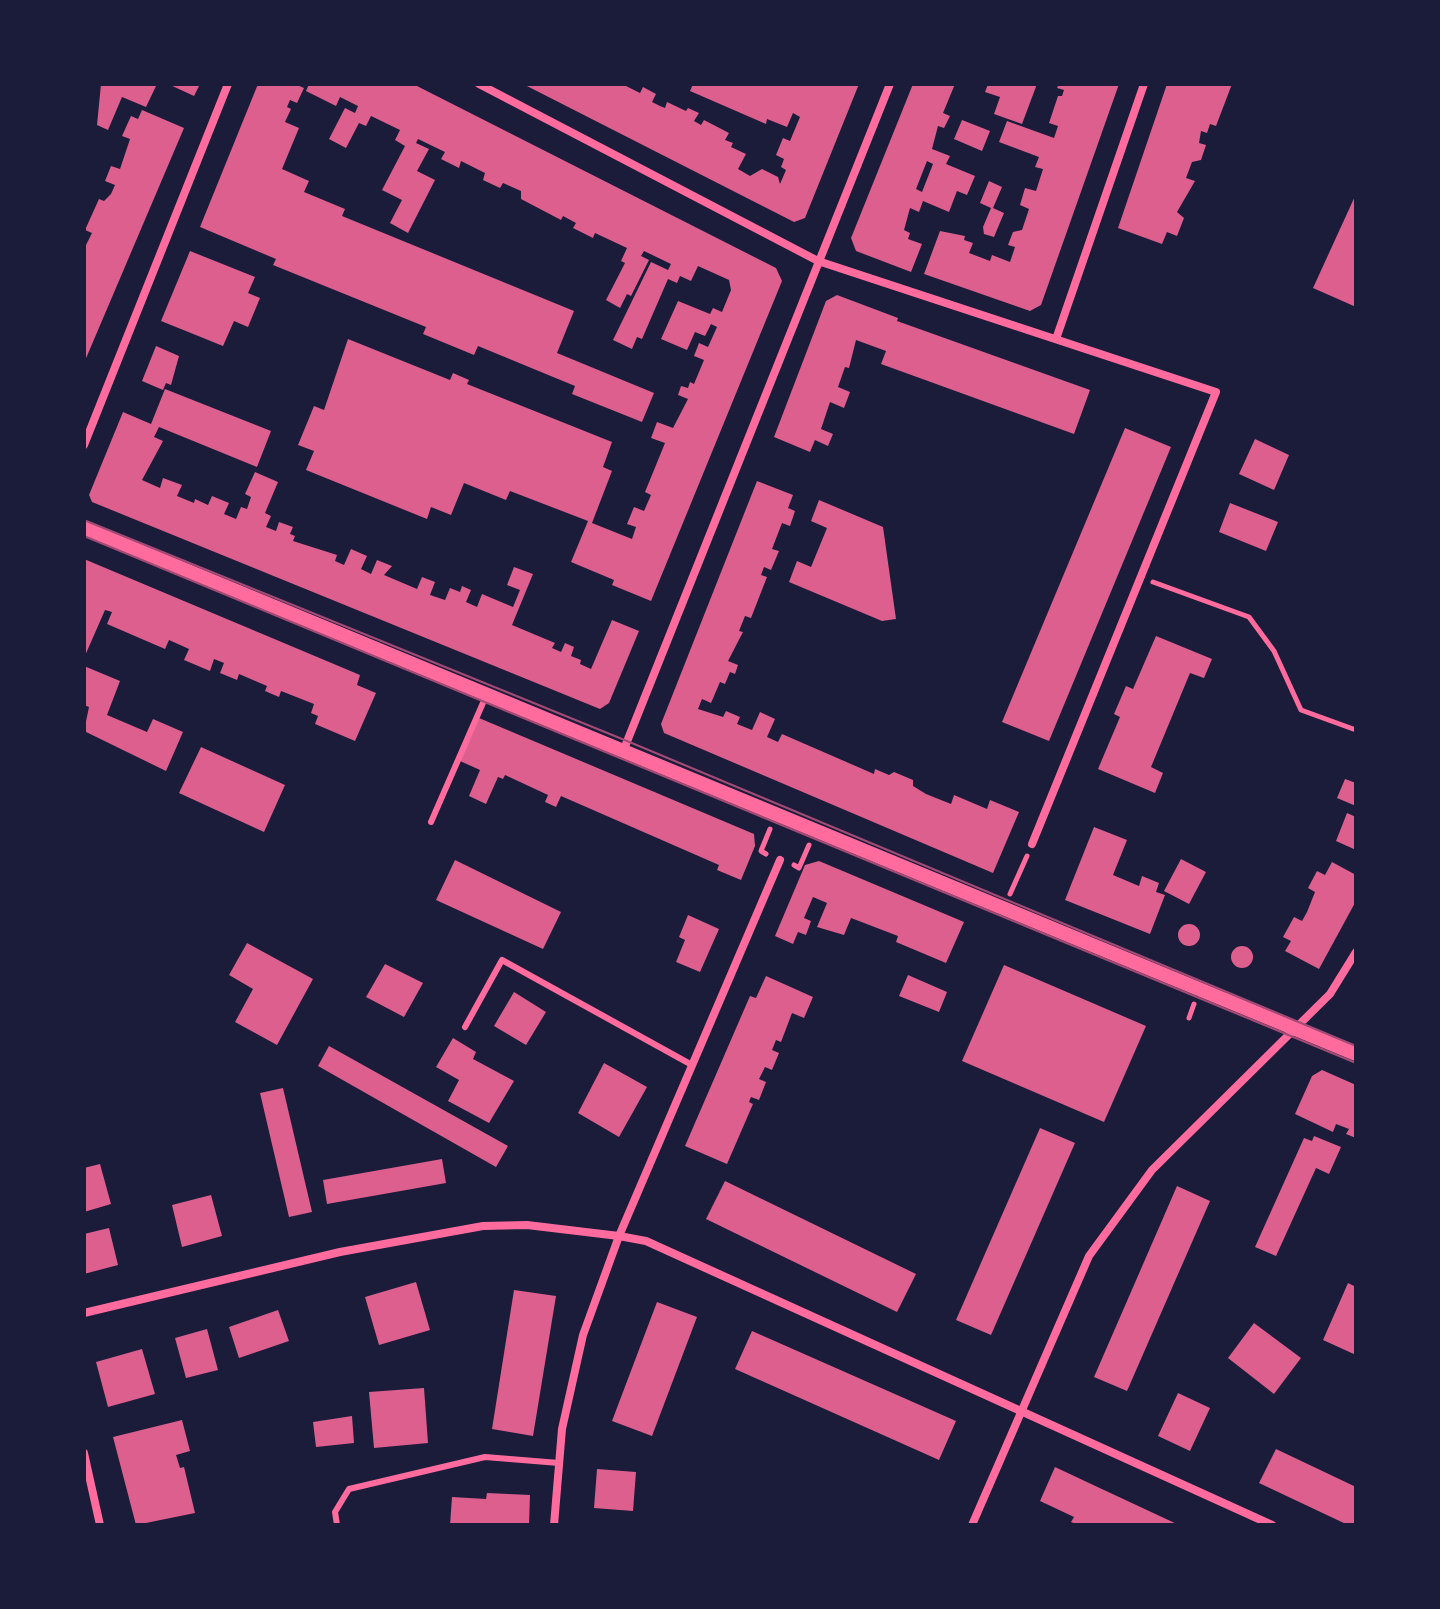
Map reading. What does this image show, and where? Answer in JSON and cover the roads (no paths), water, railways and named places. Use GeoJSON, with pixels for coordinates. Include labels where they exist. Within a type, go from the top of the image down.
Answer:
{"type":"FeatureCollection","features":[{"type":"Feature","properties":{"kind":"street"},"geometry":{"type":"LineString","coordinates":[[84,445],[228,84]]}},
{"type":"Feature","properties":{"kind":"street"},"geometry":{"type":"LineString","coordinates":[[479,84],[818,261],[1216,392],[1032,844]]}},
{"type":"Feature","properties":{"kind":"street"},"geometry":{"type":"LineString","coordinates":[[624,749],[890,84]]}},
{"type":"Feature","properties":{"kind":"street"},"geometry":{"type":"LineString","coordinates":[[1056,339],[1144,84]]}},
{"type":"Feature","properties":{"kind":"street"},"geometry":{"type":"LineString","coordinates":[[84,528],[1356,1054]]}},
{"type":"Feature","properties":{"kind":"street"},"geometry":{"type":"LineString","coordinates":[[554,1525],[562,1429],[583,1335],[619,1236],[780,860]]}},
{"type":"Feature","properties":{"kind":"street"},"geometry":{"type":"LineString","coordinates":[[972,1525],[1089,1256],[1152,1170],[1330,994],[1356,952]]}},
{"type":"Feature","properties":{"kind":"street"},"geometry":{"type":"LineString","coordinates":[[84,1313],[340,1252],[483,1226],[527,1225],[619,1236],[646,1241],[1272,1525]]}},
{"type":"Feature","properties":{"kind":"street"},"geometry":{"type":"LineString","coordinates":[[84,1453],[100,1525]]}},
{"type":"Feature","properties":{"kind":"lane"},"geometry":{"type":"LineString","coordinates":[[431,822],[487,693]]}},
{"type":"Feature","properties":{"kind":"lane"},"geometry":{"type":"LineString","coordinates":[[465,1027],[502,960],[692,1065]]}},
{"type":"Feature","properties":{"kind":"lane"},"geometry":{"type":"LineString","coordinates":[[337,1525],[335,1512],[349,1489],[485,1457],[559,1463]]}},
{"type":"Feature","properties":{"kind":"tram line"},"geometry":{"type":"LineString","coordinates":[[84,520],[627,741],[1356,1046]]}},
{"type":"Feature","properties":{"kind":"tram line"},"geometry":{"type":"LineString","coordinates":[[84,536],[1356,1063]]}}]}
